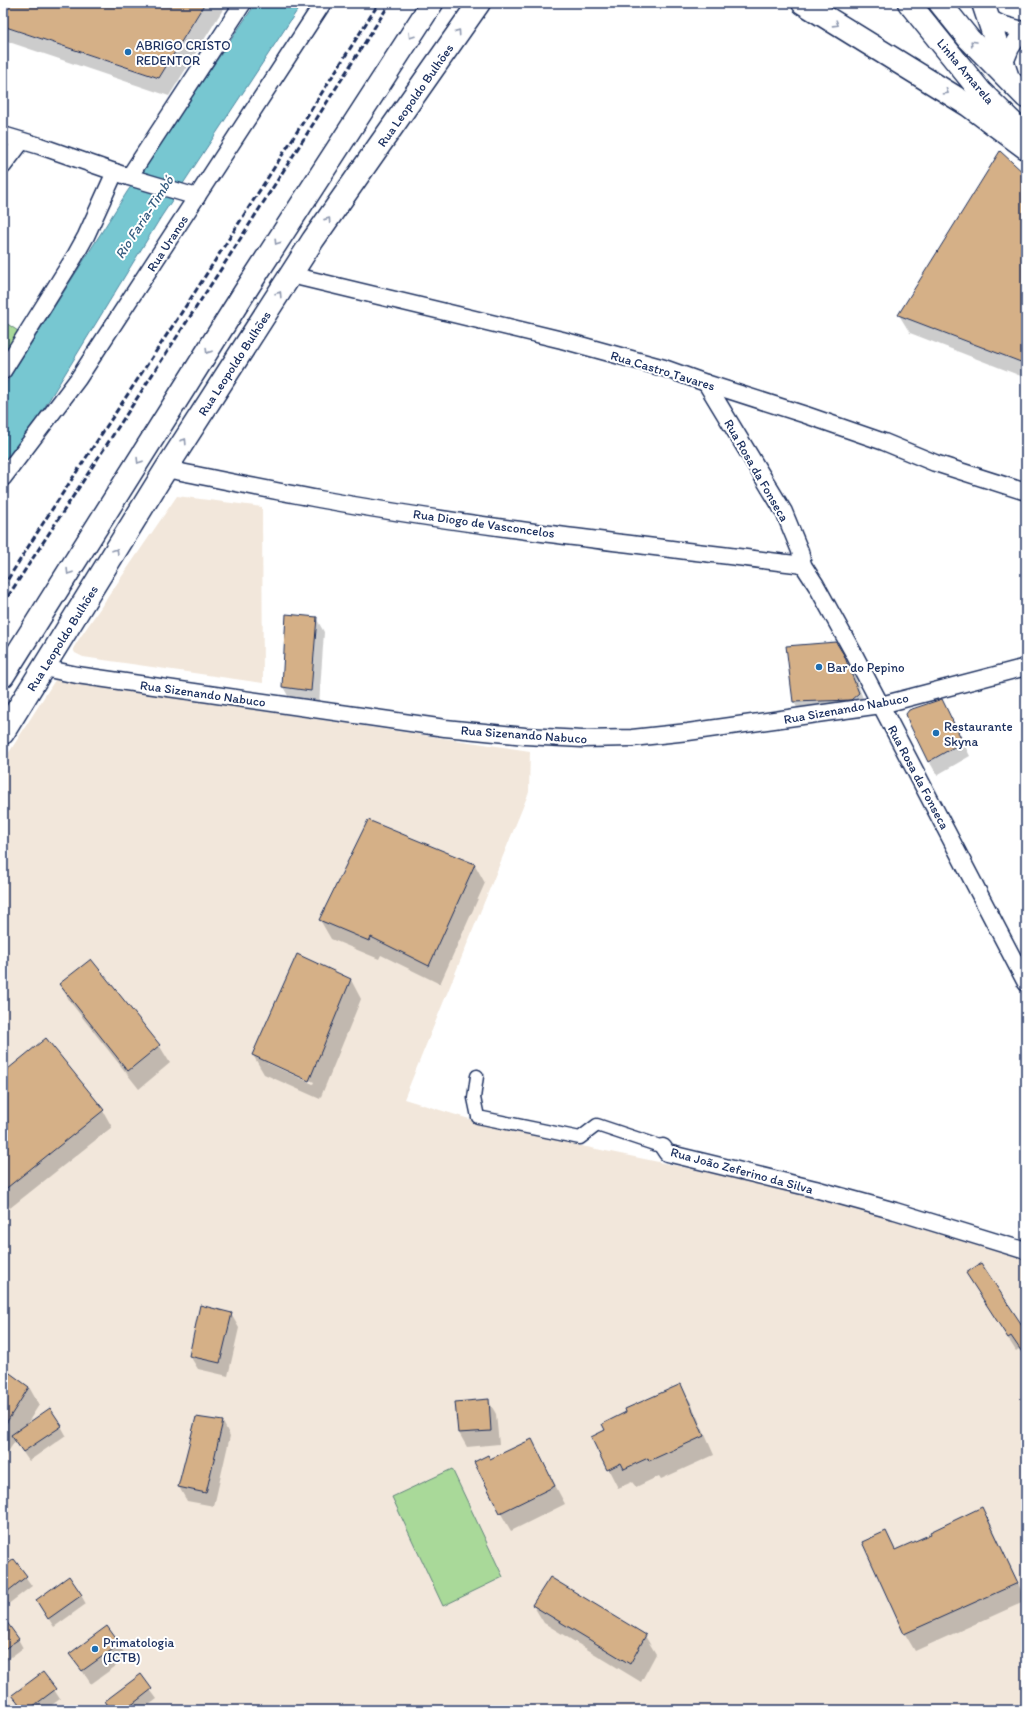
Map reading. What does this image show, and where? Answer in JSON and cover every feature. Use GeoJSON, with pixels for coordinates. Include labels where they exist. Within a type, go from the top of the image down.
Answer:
{"type":"FeatureCollection","features":[{"type":"Feature","properties":{"kind":"main road"},"geometry":{"type":"LineString","coordinates":[[3,676],[336,150],[432,3]]}},
{"type":"Feature","properties":{"kind":"main road","name":"Rua Leopoldo Bulhões"},"geometry":{"type":"LineString","coordinates":[[3,733],[166,470],[313,240],[478,3]]}},
{"type":"Feature","properties":{"kind":"main road"},"geometry":{"type":"LineString","coordinates":[[803,3],[968,105],[1026,148]]}},
{"type":"Feature","properties":{"kind":"main road","name":"Linha Amarela"},"geometry":{"type":"LineString","coordinates":[[909,3],[981,92],[1026,136]]}},
{"type":"Feature","properties":{"kind":"main road","name":"Linha Amarela"},"geometry":{"type":"LineString","coordinates":[[940,3],[969,39],[1007,73],[1026,97]]}},
{"type":"Feature","properties":{"kind":"main road"},"geometry":{"type":"LineString","coordinates":[[985,10],[1007,73]]}},
{"type":"Feature","properties":{"kind":"main road"},"geometry":{"type":"LineString","coordinates":[[291,275],[287,269],[290,251],[322,189],[336,150]]}},
{"type":"Feature","properties":{"kind":"street"},"geometry":{"type":"LineString","coordinates":[[3,371],[82,243],[243,3]]}},
{"type":"Feature","properties":{"kind":"street","name":"Rua Uranos"},"geometry":{"type":"LineString","coordinates":[[3,478],[78,379],[324,3]]}},
{"type":"Feature","properties":{"kind":"street"},"geometry":{"type":"LineString","coordinates":[[985,10],[1001,24],[1025,30],[1011,48],[1007,73]]}},
{"type":"Feature","properties":{"kind":"street"},"geometry":{"type":"LineString","coordinates":[[3,135],[126,176],[197,197]]}},
{"type":"Feature","properties":{"kind":"street"},"geometry":{"type":"LineString","coordinates":[[3,166],[22,141]]}},
{"type":"Feature","properties":{"kind":"street","name":"Rua Castro Tavares"},"geometry":{"type":"LineString","coordinates":[[291,275],[562,340],[664,368],[706,384],[806,415],[884,442],[935,463],[1026,492]]}},
{"type":"Feature","properties":{"kind":"street","name":"Rua Rosa da Fonseca"},"geometry":{"type":"LineString","coordinates":[[706,384],[784,512],[800,551],[803,565],[837,622],[1026,983]]}},
{"type":"Feature","properties":{"kind":"street","name":"Rua Diogo de Vasconcelos"},"geometry":{"type":"LineString","coordinates":[[166,470],[319,499],[501,527],[803,565]]}},
{"type":"Feature","properties":{"kind":"street","name":"Rua Sizenando Nabuco"},"geometry":{"type":"LineString","coordinates":[[44,668],[77,675],[445,728],[561,739],[632,738],[654,736],[881,705],[1026,667]]}},
{"type":"Feature","properties":{"kind":"street","name":"Rua João Zeferino da Silva"},"geometry":{"type":"LineString","coordinates":[[477,1076],[474,1098],[478,1117],[580,1138],[597,1125],[663,1147],[667,1154],[873,1205],[1026,1251]]}},
{"type":"Feature","properties":{"kind":"shaded area"},"geometry":{"type":"Polygon","coordinates":[[[177,496],[262,507],[263,683],[83,657],[75,653],[73,649],[177,496]]]}},
{"type":"Feature","properties":{"kind":"shaded area"},"geometry":{"type":"Polygon","coordinates":[[[55,680],[530,751],[529,792],[404,1099],[466,1118],[577,1145],[803,1192],[1026,1258],[1026,1710],[3,1710],[3,762],[55,680]]]}},
{"type":"Feature","properties":{"kind":"green space"},"geometry":{"type":"Polygon","coordinates":[[[3,321],[18,331],[3,356],[3,321]]]}},
{"type":"Feature","properties":{"kind":"green space"},"geometry":{"type":"Polygon","coordinates":[[[452,1469],[503,1577],[443,1606],[392,1497],[452,1469]]]}},
{"type":"Feature","properties":{"kind":"water","name":"Rio Faria-Timbó"},"geometry":{"type":"Polygon","coordinates":[[[256,3],[302,3],[161,217],[19,449],[3,466],[3,388],[127,192],[256,3]]]}},
{"type":"Feature","properties":{"kind":"building","name":"ABRIGO CRISTO REDENTOR"},"geometry":{"type":"Polygon","coordinates":[[[3,3],[205,3],[159,78],[3,26],[3,3]]]}},
{"type":"Feature","properties":{"kind":"building"},"geometry":{"type":"Polygon","coordinates":[[[1000,151],[1026,175],[1026,364],[898,315],[1000,151]]]}},
{"type":"Feature","properties":{"kind":"building"},"geometry":{"type":"Polygon","coordinates":[[[286,614],[317,617],[311,691],[282,687],[286,614]]]}},
{"type":"Feature","properties":{"kind":"building"},"geometry":{"type":"Polygon","coordinates":[[[836,642],[844,655],[859,693],[851,700],[793,702],[786,646],[836,642]]]}},
{"type":"Feature","properties":{"kind":"building","name":"Restaurante Skyna"},"geometry":{"type":"Polygon","coordinates":[[[942,699],[963,742],[928,762],[906,714],[909,710],[942,699]]]}},
{"type":"Feature","properties":{"kind":"building"},"geometry":{"type":"Polygon","coordinates":[[[368,820],[475,864],[429,966],[371,937],[369,941],[319,920],[368,820]]]}},
{"type":"Feature","properties":{"kind":"building"},"geometry":{"type":"Polygon","coordinates":[[[297,954],[351,979],[309,1081],[252,1055],[297,954]]]}},
{"type":"Feature","properties":{"kind":"building"},"geometry":{"type":"Polygon","coordinates":[[[91,959],[160,1045],[128,1071],[59,984],[91,959]]]}},
{"type":"Feature","properties":{"kind":"building"},"geometry":{"type":"Polygon","coordinates":[[[46,1038],[104,1110],[3,1191],[3,1073],[46,1038]]]}},
{"type":"Feature","properties":{"kind":"building"},"geometry":{"type":"Polygon","coordinates":[[[981,1263],[1026,1331],[1026,1358],[1011,1336],[1008,1338],[966,1273],[981,1263]]]}},
{"type":"Feature","properties":{"kind":"building"},"geometry":{"type":"Polygon","coordinates":[[[200,1305],[232,1313],[220,1363],[189,1356],[200,1305]]]}},
{"type":"Feature","properties":{"kind":"building"},"geometry":{"type":"Polygon","coordinates":[[[3,1368],[29,1387],[3,1428],[3,1368]]]}},
{"type":"Feature","properties":{"kind":"building"},"geometry":{"type":"Polygon","coordinates":[[[681,1384],[704,1436],[649,1461],[648,1458],[624,1469],[621,1463],[607,1470],[591,1437],[605,1430],[602,1424],[626,1412],[625,1409],[681,1384]]]}},
{"type":"Feature","properties":{"kind":"building"},"geometry":{"type":"Polygon","coordinates":[[[489,1399],[491,1431],[458,1433],[455,1402],[489,1399]]]}},
{"type":"Feature","properties":{"kind":"building"},"geometry":{"type":"Polygon","coordinates":[[[50,1408],[62,1426],[23,1452],[11,1435],[50,1408]]]}},
{"type":"Feature","properties":{"kind":"building"},"geometry":{"type":"Polygon","coordinates":[[[196,1417],[223,1421],[206,1493],[178,1487],[196,1417]]]}},
{"type":"Feature","properties":{"kind":"building"},"geometry":{"type":"Polygon","coordinates":[[[532,1439],[555,1486],[500,1513],[474,1462],[488,1455],[490,1459],[532,1439]]]}},
{"type":"Feature","properties":{"kind":"building"},"geometry":{"type":"Polygon","coordinates":[[[982,1507],[1018,1583],[904,1634],[862,1542],[886,1531],[895,1550],[931,1534],[930,1532],[982,1507]]]}},
{"type":"Feature","properties":{"kind":"building"},"geometry":{"type":"Polygon","coordinates":[[[14,1559],[27,1576],[3,1595],[3,1568],[14,1559]]]}},
{"type":"Feature","properties":{"kind":"building"},"geometry":{"type":"Polygon","coordinates":[[[69,1576],[82,1595],[48,1619],[36,1600],[69,1576]]]}},
{"type":"Feature","properties":{"kind":"building"},"geometry":{"type":"Polygon","coordinates":[[[550,1577],[646,1635],[630,1664],[532,1605],[550,1577]]]}},
{"type":"Feature","properties":{"kind":"building"},"geometry":{"type":"Polygon","coordinates":[[[3,1617],[19,1639],[3,1650],[3,1617]]]}},
{"type":"Feature","properties":{"kind":"building","name":"Primatologia (ICTB)"},"geometry":{"type":"Polygon","coordinates":[[[107,1626],[120,1644],[82,1671],[69,1654],[107,1626]]]}},
{"type":"Feature","properties":{"kind":"building"},"geometry":{"type":"Polygon","coordinates":[[[43,1672],[56,1689],[28,1710],[24,1710],[12,1695],[43,1672]]]}},
{"type":"Feature","properties":{"kind":"building","name":"Primatologia (ICTB)"},"geometry":{"type":"Polygon","coordinates":[[[141,1674],[152,1689],[125,1710],[111,1710],[105,1701],[141,1674]]]}},
{"type":"Feature","properties":{"kind":"railway"},"geometry":{"type":"LineString","coordinates":[[3,587],[47,517],[195,292],[379,3]]}},
{"type":"Feature","properties":{"kind":"railway"},"geometry":{"type":"LineString","coordinates":[[3,604],[223,266],[390,3]]}},
{"type":"Feature","properties":{"kind":"place","name":"ABRIGO CRISTO REDENTOR"},"geometry":{"type":"Point","coordinates":[128,52]}},
{"type":"Feature","properties":{"kind":"place","name":"Bar do Pepino"},"geometry":{"type":"Point","coordinates":[819,667]}},
{"type":"Feature","properties":{"kind":"place","name":"Restaurante Skyna"},"geometry":{"type":"Point","coordinates":[936,733]}},
{"type":"Feature","properties":{"kind":"place","name":"Primatologia (ICTB)"},"geometry":{"type":"Point","coordinates":[95,1649]}}]}
